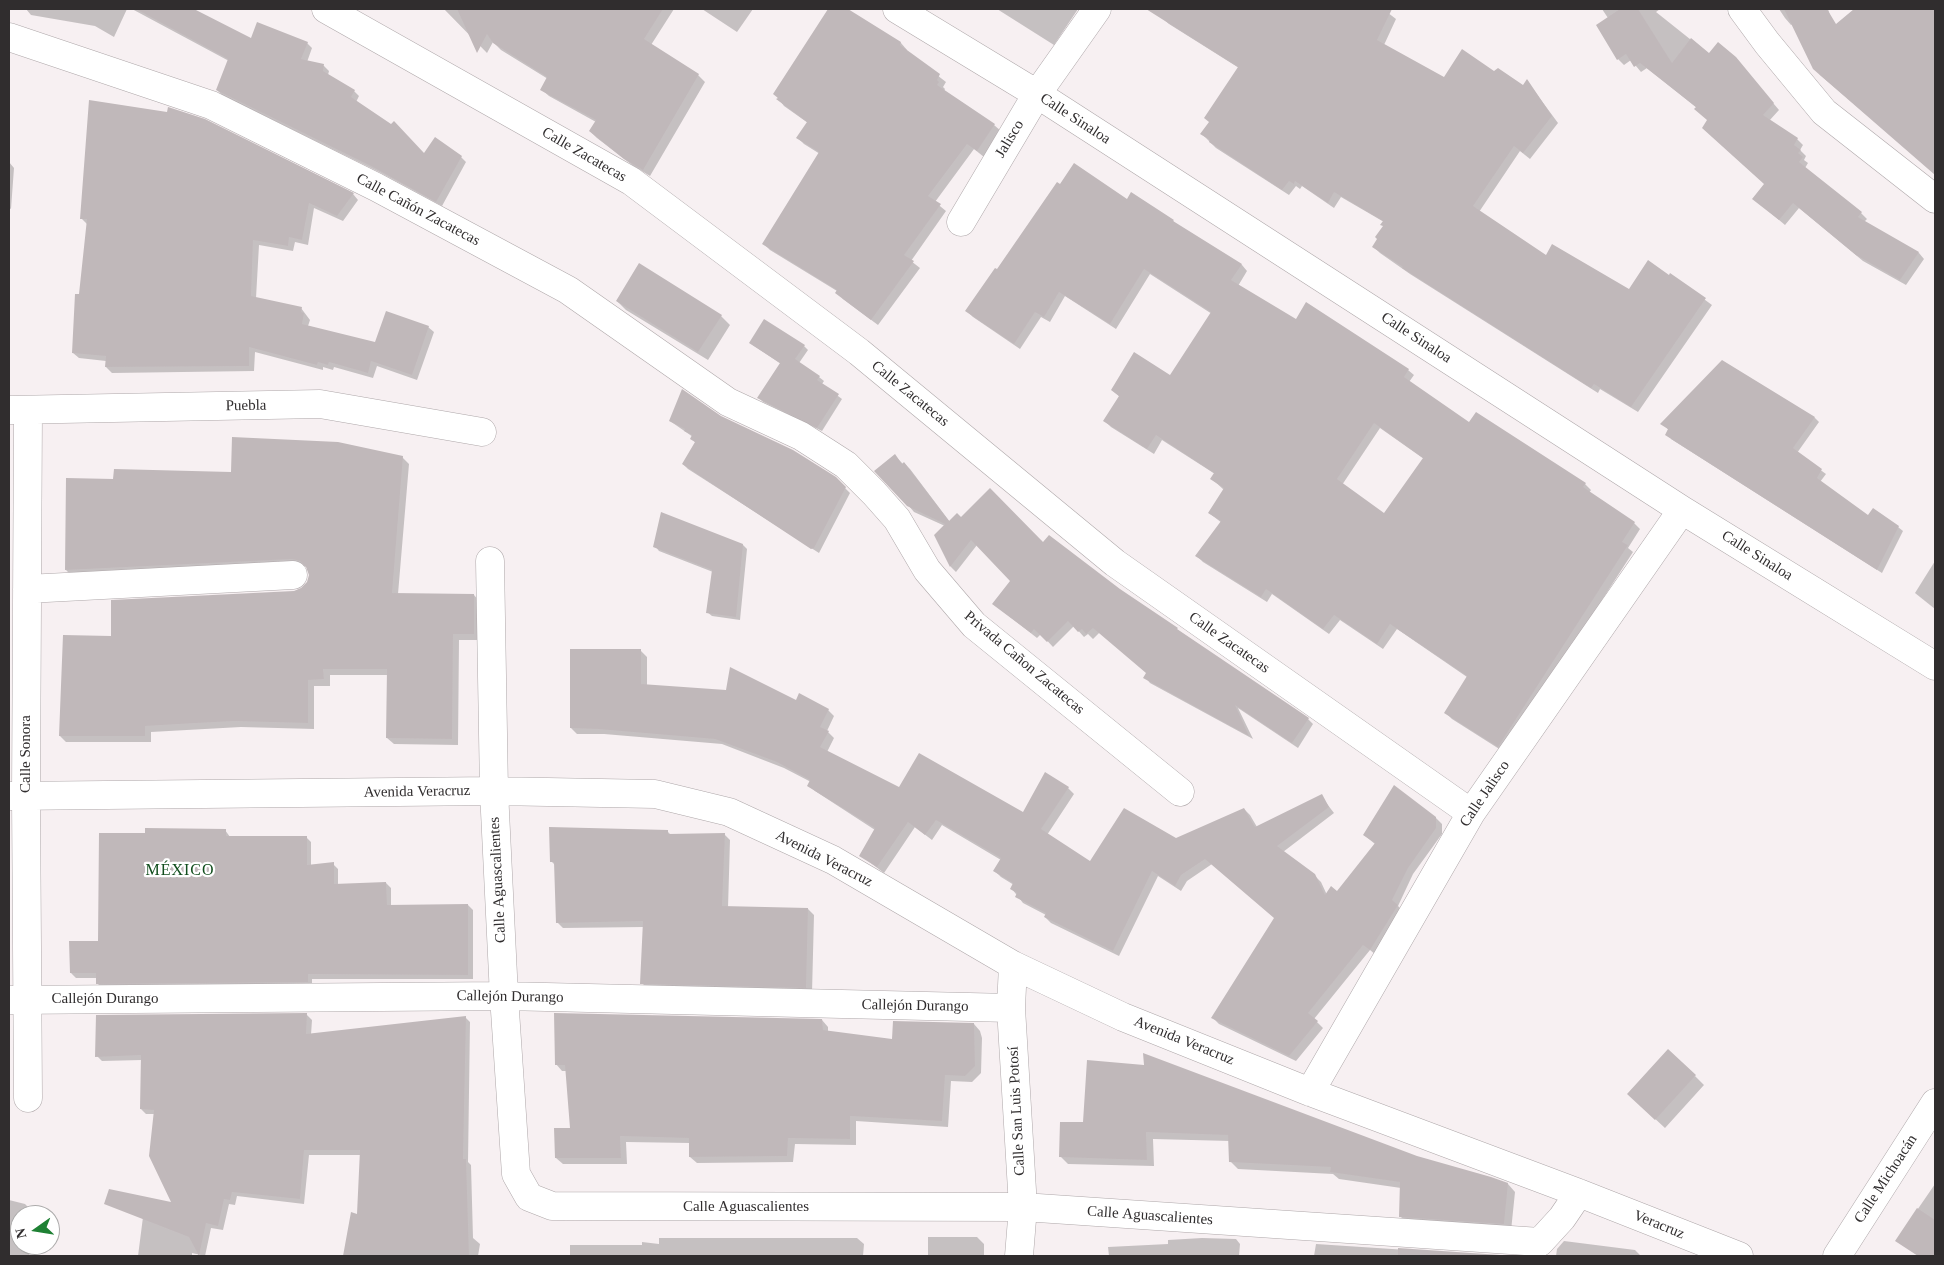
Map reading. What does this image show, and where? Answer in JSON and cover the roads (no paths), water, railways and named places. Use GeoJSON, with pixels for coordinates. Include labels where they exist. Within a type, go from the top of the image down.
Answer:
{"type":"FeatureCollection","features":[{"type":"Feature","properties":{"kind":"street","name":"Calle Zacatecas"},"geometry":{"type":"LineString","coordinates":[[326,9],[631,181],[859,352],[1115,562],[1471,813]]}},
{"type":"Feature","properties":{"kind":"street","name":"Calle Sinaloa"},"geometry":{"type":"LineString","coordinates":[[897,9],[1037,94],[1682,510],[1935,666]]}},
{"type":"Feature","properties":{"kind":"street","name":"Jalisco"},"geometry":{"type":"LineString","coordinates":[[961,222],[1037,94],[1097,9]]}},
{"type":"Feature","properties":{"kind":"street"},"geometry":{"type":"LineString","coordinates":[[1742,9],[1824,112],[1935,199]]}},
{"type":"Feature","properties":{"kind":"street","name":"Calle Cañón Zacatecas"},"geometry":{"type":"LineString","coordinates":[[9,37],[211,105],[376,186],[568,290],[728,402],[801,436]]}},
{"type":"Feature","properties":{"kind":"street","name":"Puebla"},"geometry":{"type":"LineString","coordinates":[[18,410],[320,404],[482,432]]}},
{"type":"Feature","properties":{"kind":"street","name":"Calle Sonora"},"geometry":{"type":"LineString","coordinates":[[18,410],[27,589],[17,796],[18,1000],[28,1098]]}},
{"type":"Feature","properties":{"kind":"street","name":"Privada Cañon Zacatecas"},"geometry":{"type":"LineString","coordinates":[[801,436],[846,465],[874,492],[896,519],[927,570],[974,624],[1180,792]]}},
{"type":"Feature","properties":{"kind":"street","name":"Calle Jalisco"},"geometry":{"type":"LineString","coordinates":[[1310,1092],[1471,813],[1682,510]]}},
{"type":"Feature","properties":{"kind":"street","name":"Calle Aguascalientes"},"geometry":{"type":"LineString","coordinates":[[490,561],[494,791],[504,996],[516,1174],[529,1197],[552,1206],[1023,1207],[1539,1249],[1579,1193]]}},
{"type":"Feature","properties":{"kind":"street"},"geometry":{"type":"LineString","coordinates":[[27,589],[293,576]]}},
{"type":"Feature","properties":{"kind":"street","name":"Avenida Veracruz"},"geometry":{"type":"LineString","coordinates":[[17,796],[494,791],[654,794],[729,812],[833,860],[1012,966],[1123,1017],[1310,1092],[1579,1193]]}},
{"type":"Feature","properties":{"kind":"street","name":"Calle San Luis Potosí"},"geometry":{"type":"LineString","coordinates":[[1012,966],[1010,1008],[1023,1207],[1019,1256]]}},
{"type":"Feature","properties":{"kind":"street","name":"Callejón Durango"},"geometry":{"type":"LineString","coordinates":[[18,1000],[504,996],[1010,1008]]}},
{"type":"Feature","properties":{"kind":"street","name":"Calle Michoacán"},"geometry":{"type":"LineString","coordinates":[[1837,1256],[1935,1103]]}},
{"type":"Feature","properties":{"kind":"street","name":"Veracruz"},"geometry":{"type":"LineString","coordinates":[[1579,1193],[1739,1256]]}},
{"type":"Feature","properties":{"kind":"district","name":"MÉXICO"},"geometry":{"type":"Point","coordinates":[180,871]}}]}
